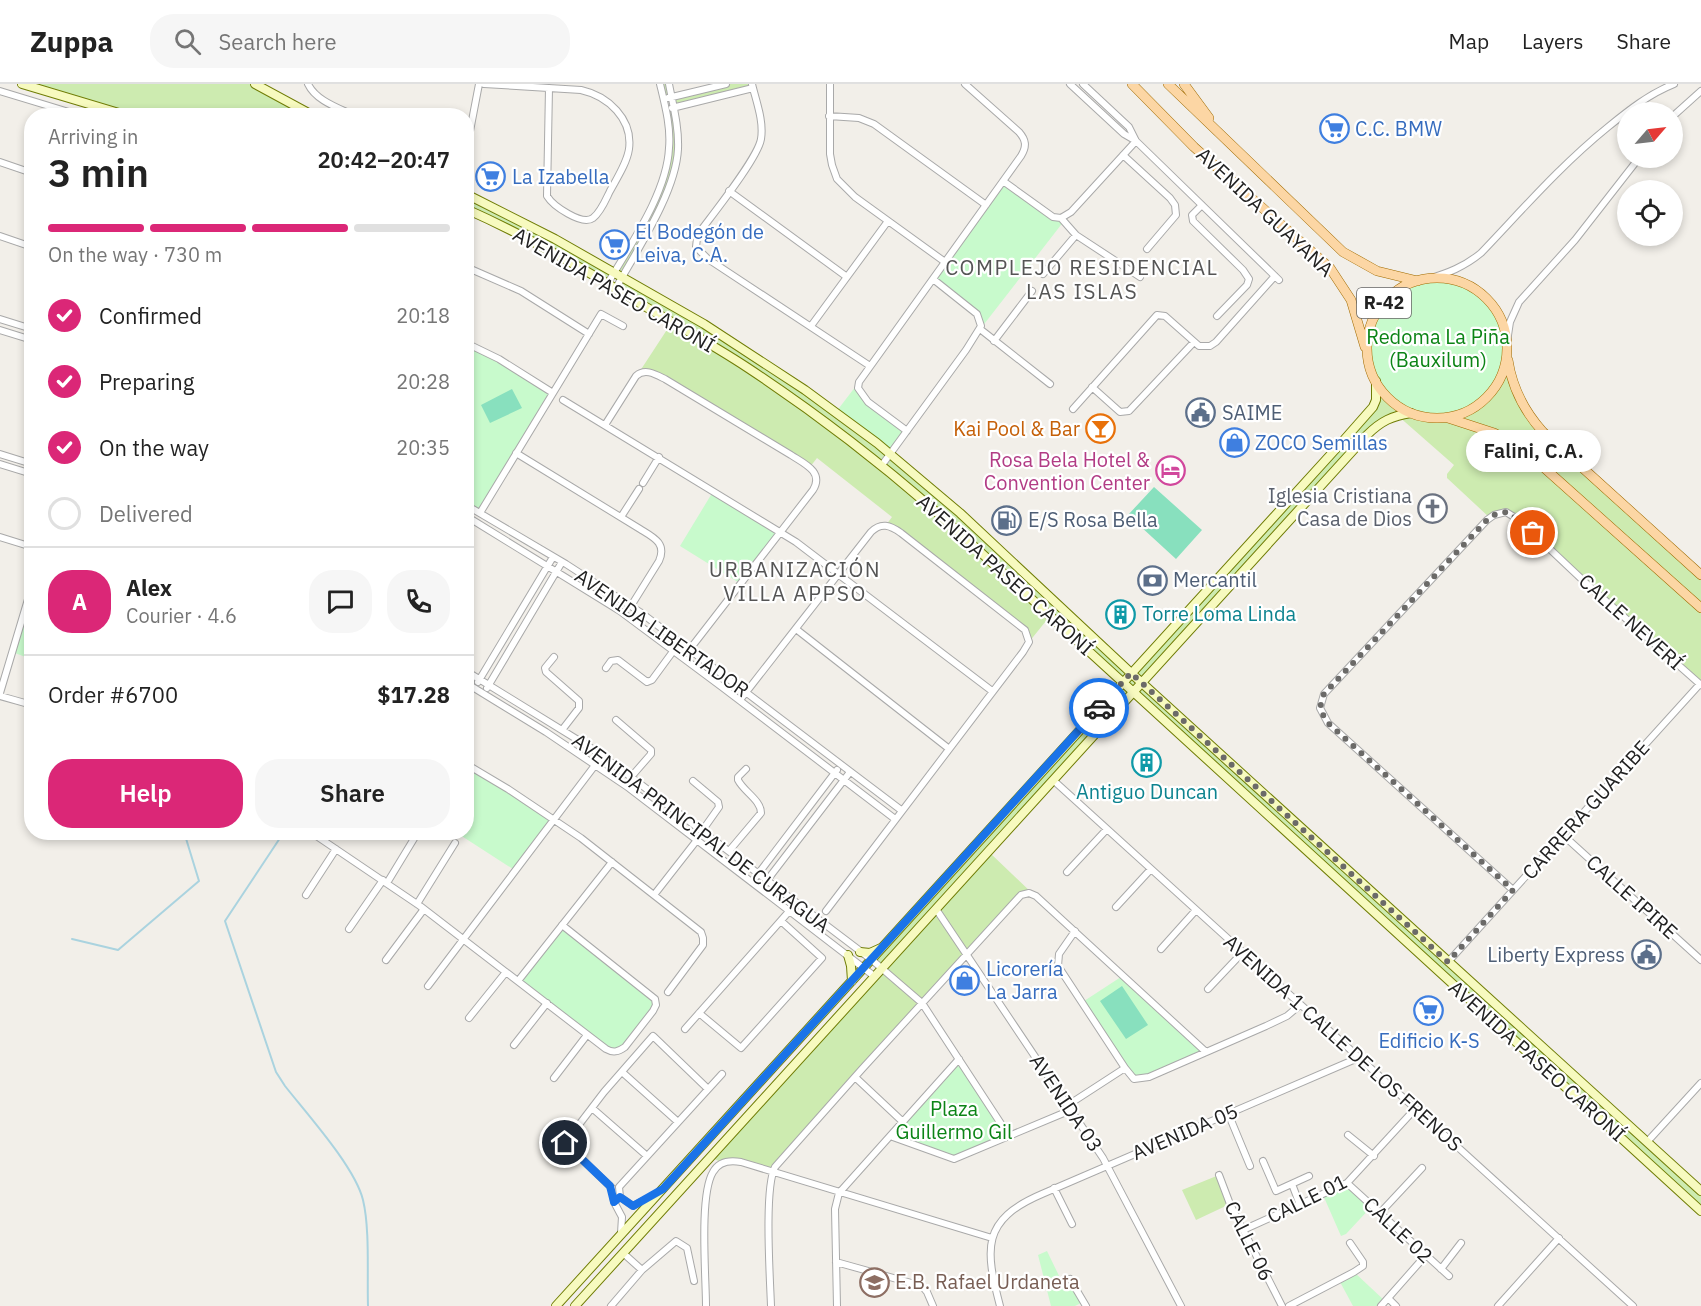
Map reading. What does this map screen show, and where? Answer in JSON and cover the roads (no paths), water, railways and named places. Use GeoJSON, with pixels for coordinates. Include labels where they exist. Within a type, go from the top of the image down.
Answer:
{"type":"FeatureCollection","features":[{"type":"Feature","properties":{"kind":"main road"},"geometry":{"type":"LineString","coordinates":[[1126,84],[1160,114]]}},
{"type":"Feature","properties":{"kind":"main road","name":"AVENIDA GUAYANA"},"geometry":{"type":"LineString","coordinates":[[1132,84],[1160,114],[1330,268],[1351,300],[1369,358]]}},
{"type":"Feature","properties":{"kind":"main road","name":"AVENIDA GUAYANA"},"geometry":{"type":"LineString","coordinates":[[1168,84],[1343,252],[1377,271],[1418,281]]}},
{"type":"Feature","properties":{"kind":"main road"},"geometry":{"type":"LineString","coordinates":[[1184,84],[1223,137]]}},
{"type":"Feature","properties":{"kind":"main road","name":"R-42"},"geometry":{"type":"LineString","coordinates":[[1701,575],[1542,432],[1533,421],[1517,393],[1508,363],[1507,342],[1502,322],[1497,311],[1483,295],[1458,281],[1428,279],[1397,291],[1377,313],[1370,330],[1369,358],[1376,381],[1388,397],[1411,412],[1428,417],[1445,418],[1494,433],[1522,448],[1701,608]]}},
{"type":"Feature","properties":{"kind":"main road","name":"R-42"},"geometry":{"type":"LineString","coordinates":[[1445,418],[1470,410],[1491,393],[1502,374],[1507,354]]}},
{"type":"Feature","properties":{"kind":"street"},"geometry":{"type":"LineString","coordinates":[[22,84],[102,108]]}},
{"type":"Feature","properties":{"kind":"street"},"geometry":{"type":"LineString","coordinates":[[255,84],[299,108]]}},
{"type":"Feature","properties":{"kind":"street"},"geometry":{"type":"LineString","coordinates":[[308,84],[320,98],[339,108]]}},
{"type":"Feature","properties":{"kind":"street"},"geometry":{"type":"LineString","coordinates":[[474,116],[481,84],[549,88],[581,90],[603,98],[614,107],[626,128],[629,149],[596,215],[587,221],[553,205],[547,196],[549,88]]}},
{"type":"Feature","properties":{"kind":"street"},"geometry":{"type":"LineString","coordinates":[[618,274],[663,183],[669,149],[660,84]]}},
{"type":"Feature","properties":{"kind":"street"},"geometry":{"type":"LineString","coordinates":[[612,285],[672,182],[678,147],[669,84]]}},
{"type":"Feature","properties":{"kind":"street"},"geometry":{"type":"LineString","coordinates":[[663,99],[726,84]]}},
{"type":"Feature","properties":{"kind":"street"},"geometry":{"type":"LineString","coordinates":[[830,84],[830,154],[837,179],[847,190],[945,262]]}},
{"type":"Feature","properties":{"kind":"street"},"geometry":{"type":"LineString","coordinates":[[907,431],[874,407],[860,392],[859,382],[1024,151],[1025,140],[1019,132],[965,84]]}},
{"type":"Feature","properties":{"kind":"street"},"geometry":{"type":"LineString","coordinates":[[1070,84],[1124,134],[1136,141],[1277,278],[1216,342],[1205,347],[1194,342],[1165,316],[1157,315],[1073,409]]}},
{"type":"Feature","properties":{"kind":"street"},"geometry":{"type":"LineString","coordinates":[[1083,84],[1129,127],[1136,141]]}},
{"type":"Feature","properties":{"kind":"street"},"geometry":{"type":"LineString","coordinates":[[1428,279],[1469,263],[1582,149],[1645,99],[1674,84]]}},
{"type":"Feature","properties":{"kind":"street"},"geometry":{"type":"LineString","coordinates":[[665,109],[753,86],[762,126],[760,144],[699,232],[696,242],[698,250],[708,259],[870,366]]}},
{"type":"Feature","properties":{"kind":"street"},"geometry":{"type":"LineString","coordinates":[[0,91],[56,108]]}},
{"type":"Feature","properties":{"kind":"street"},"geometry":{"type":"LineString","coordinates":[[1683,107],[1701,91]]}},
{"type":"Feature","properties":{"kind":"street"},"geometry":{"type":"LineString","coordinates":[[829,116],[859,118],[874,124],[986,205]]}},
{"type":"Feature","properties":{"kind":"street"},"geometry":{"type":"LineString","coordinates":[[1003,181],[1053,217],[1061,218],[1071,212],[1136,141]]}},
{"type":"Feature","properties":{"kind":"street"},"geometry":{"type":"LineString","coordinates":[[1123,155],[1170,198],[1177,210],[1176,215],[1147,249]]}},
{"type":"Feature","properties":{"kind":"street"},"geometry":{"type":"LineString","coordinates":[[0,162],[24,170]]}},
{"type":"Feature","properties":{"kind":"street"},"geometry":{"type":"LineString","coordinates":[[1507,342],[1510,322],[1519,302],[1575,240],[1631,168]]}},
{"type":"Feature","properties":{"kind":"street"},"geometry":{"type":"LineString","coordinates":[[729,191],[848,277]]}},
{"type":"Feature","properties":{"kind":"street","name":"AVENIDA PASEO CARONÍ"},"geometry":{"type":"LineString","coordinates":[[474,198],[618,274],[759,358],[828,406],[890,454],[960,513],[1131,673],[1701,1191]]}},
{"type":"Feature","properties":{"kind":"street"},"geometry":{"type":"LineString","coordinates":[[1202,205],[1192,215],[1193,221],[1243,270],[1249,279],[1247,285],[1216,316]]}},
{"type":"Feature","properties":{"kind":"street","name":"AVENIDA PASEO CARONÍ"},"geometry":{"type":"LineString","coordinates":[[474,213],[553,252],[612,285],[746,366],[810,410],[882,465],[942,517],[1701,1211]]}},
{"type":"Feature","properties":{"kind":"street"},"geometry":{"type":"LineString","coordinates":[[1061,218],[1076,235],[1140,277]]}},
{"type":"Feature","properties":{"kind":"street"},"geometry":{"type":"LineString","coordinates":[[812,326],[888,221]]}},
{"type":"Feature","properties":{"kind":"street"},"geometry":{"type":"LineString","coordinates":[[1043,274],[1076,235]]}},
{"type":"Feature","properties":{"kind":"street"},"geometry":{"type":"LineString","coordinates":[[0,236],[24,244]]}},
{"type":"Feature","properties":{"kind":"street"},"geometry":{"type":"LineString","coordinates":[[474,271],[520,291],[589,334]]}},
{"type":"Feature","properties":{"kind":"street"},"geometry":{"type":"LineString","coordinates":[[882,465],[980,329],[981,322],[978,314],[933,279]]}},
{"type":"Feature","properties":{"kind":"street"},"geometry":{"type":"LineString","coordinates":[[994,341],[1032,291]]}},
{"type":"Feature","properties":{"kind":"street"},"geometry":{"type":"LineString","coordinates":[[480,513],[601,314],[623,326]]}},
{"type":"Feature","properties":{"kind":"street"},"geometry":{"type":"LineString","coordinates":[[0,320],[24,327]]}},
{"type":"Feature","properties":{"kind":"street"},"geometry":{"type":"LineString","coordinates":[[980,329],[1050,384]]}},
{"type":"Feature","properties":{"kind":"street"},"geometry":{"type":"LineString","coordinates":[[0,330],[24,338]]}},
{"type":"Feature","properties":{"kind":"street"},"geometry":{"type":"LineString","coordinates":[[1092,387],[1120,412],[1129,411],[1194,342]]}},
{"type":"Feature","properties":{"kind":"street"},"geometry":{"type":"LineString","coordinates":[[474,347],[499,359],[553,393]]}},
{"type":"Feature","properties":{"kind":"street"},"geometry":{"type":"LineString","coordinates":[[605,425],[636,376],[643,372],[650,372],[813,470],[817,482],[813,490],[690,649]]}},
{"type":"Feature","properties":{"kind":"street"},"geometry":{"type":"LineString","coordinates":[[556,1306],[1367,413],[1376,400],[1376,381]]}},
{"type":"Feature","properties":{"kind":"street"},"geometry":{"type":"LineString","coordinates":[[563,400],[781,532],[992,691]]}},
{"type":"Feature","properties":{"kind":"street"},"geometry":{"type":"LineString","coordinates":[[575,1306],[1366,435],[1381,421],[1411,412]]}},
{"type":"Feature","properties":{"kind":"street"},"geometry":{"type":"LineString","coordinates":[[516,453],[657,541],[662,549],[659,561],[631,606]]}},
{"type":"Feature","properties":{"kind":"street"},"geometry":{"type":"LineString","coordinates":[[0,454],[24,462]]}},
{"type":"Feature","properties":{"kind":"street"},"geometry":{"type":"LineString","coordinates":[[621,517],[659,457]]}},
{"type":"Feature","properties":{"kind":"street"},"geometry":{"type":"LineString","coordinates":[[0,464],[24,472]]}},
{"type":"Feature","properties":{"kind":"street","name":"AVENIDA LIBERTADOR"},"geometry":{"type":"LineString","coordinates":[[474,510],[631,606],[901,810]]}},
{"type":"Feature","properties":{"kind":"street","name":"CALLE NEVERÍ"},"geometry":{"type":"LineString","coordinates":[[1513,890],[1328,723],[1320,708],[1324,694],[1487,520],[1494,515],[1506,512],[1519,520],[1700,685]]}},
{"type":"Feature","properties":{"kind":"street","name":"AVENIDA LIBERTADOR"},"geometry":{"type":"LineString","coordinates":[[474,521],[613,606],[895,819]]}},
{"type":"Feature","properties":{"kind":"street"},"geometry":{"type":"LineString","coordinates":[[740,700],[874,529],[886,525],[901,533],[1027,633],[1028,645],[826,911]]}},
{"type":"Feature","properties":{"kind":"street"},"geometry":{"type":"LineString","coordinates":[[0,537],[24,544]]}},
{"type":"Feature","properties":{"kind":"street"},"geometry":{"type":"LineString","coordinates":[[475,688],[554,557]]}},
{"type":"Feature","properties":{"kind":"street"},"geometry":{"type":"LineString","coordinates":[[483,693],[562,562]]}},
{"type":"Feature","properties":{"kind":"street"},"geometry":{"type":"LineString","coordinates":[[24,613],[0,694],[24,702]]}},
{"type":"Feature","properties":{"kind":"street"},"geometry":{"type":"LineString","coordinates":[[796,629],[948,748]]}},
{"type":"Feature","properties":{"kind":"street"},"geometry":{"type":"LineString","coordinates":[[606,668],[611,661],[618,660],[647,682],[652,680],[674,650]]}},
{"type":"Feature","properties":{"kind":"street"},"geometry":{"type":"LineString","coordinates":[[1116,659],[1132,662],[1147,656]]}},
{"type":"Feature","properties":{"kind":"street"},"geometry":{"type":"LineString","coordinates":[[554,657],[545,668],[546,672],[579,701],[579,708],[562,730]]}},
{"type":"Feature","properties":{"kind":"street"},"geometry":{"type":"LineString","coordinates":[[1107,668],[1112,682],[1109,697]]}},
{"type":"Feature","properties":{"kind":"street"},"geometry":{"type":"LineString","coordinates":[[1150,672],[1148,681],[1151,691]]}},
{"type":"Feature","properties":{"kind":"street","name":"AVENIDA PRINCIPAL DE CURAGUA"},"geometry":{"type":"LineString","coordinates":[[474,676],[602,756],[882,968],[922,1003],[1009,1136]]}},
{"type":"Feature","properties":{"kind":"street","name":"CARRERA GUARIBE"},"geometry":{"type":"LineString","coordinates":[[1448,962],[1700,685]]}},
{"type":"Feature","properties":{"kind":"street","name":"AVENIDA PRINCIPAL DE CURAGUA"},"geometry":{"type":"LineString","coordinates":[[475,688],[596,765],[874,976]]}},
{"type":"Feature","properties":{"kind":"street"},"geometry":{"type":"LineString","coordinates":[[1124,701],[1135,698],[1145,702]]}},
{"type":"Feature","properties":{"kind":"street"},"geometry":{"type":"LineString","coordinates":[[616,720],[651,750],[651,754],[631,777]]}},
{"type":"Feature","properties":{"kind":"street"},"geometry":{"type":"LineString","coordinates":[[428,986],[602,756]]}},
{"type":"Feature","properties":{"kind":"street"},"geometry":{"type":"LineString","coordinates":[[753,882],[841,765]]}},
{"type":"Feature","properties":{"kind":"street"},"geometry":{"type":"LineString","coordinates":[[474,769],[555,820],[698,929],[704,938],[700,949],[668,992]]}},
{"type":"Feature","properties":{"kind":"street"},"geometry":{"type":"LineString","coordinates":[[729,851],[761,813],[758,802],[746,793],[738,780],[746,769]]}},
{"type":"Feature","properties":{"kind":"street"},"geometry":{"type":"LineString","coordinates":[[760,888],[850,772]]}},
{"type":"Feature","properties":{"kind":"street","name":"AVENIDA 1 CALLE DE LOS FRENOS"},"geometry":{"type":"LineString","coordinates":[[1053,780],[1634,1306]]}},
{"type":"Feature","properties":{"kind":"street"},"geometry":{"type":"LineString","coordinates":[[693,781],[718,802],[719,807],[702,831]]}},
{"type":"Feature","properties":{"kind":"street"},"geometry":{"type":"LineString","coordinates":[[1067,872],[1107,829]]}},
{"type":"Feature","properties":{"kind":"street","name":"CALLE IPIRE"},"geometry":{"type":"LineString","coordinates":[[1563,835],[1701,960]]}},
{"type":"Feature","properties":{"kind":"street"},"geometry":{"type":"LineString","coordinates":[[324,840],[424,909],[587,1035],[609,1050],[620,1050],[625,1047],[653,1011],[656,1002],[652,995],[562,925]]}},
{"type":"Feature","properties":{"kind":"street"},"geometry":{"type":"LineString","coordinates":[[349,929],[385,882],[413,840]]}},
{"type":"Feature","properties":{"kind":"street"},"geometry":{"type":"LineString","coordinates":[[654,895],[697,840]]}},
{"type":"Feature","properties":{"kind":"street"},"geometry":{"type":"LineString","coordinates":[[417,904],[455,843]]}},
{"type":"Feature","properties":{"kind":"street"},"geometry":{"type":"LineString","coordinates":[[306,895],[336,849]]}},
{"type":"Feature","properties":{"kind":"street"},"geometry":{"type":"LineString","coordinates":[[518,981],[612,862]]}},
{"type":"Feature","properties":{"kind":"street"},"geometry":{"type":"LineString","coordinates":[[1116,907],[1151,869]]}},
{"type":"Feature","properties":{"kind":"street"},"geometry":{"type":"LineString","coordinates":[[771,1306],[769,1192],[772,1173],[780,1161],[966,954],[1017,898],[1025,893],[1036,896],[1206,1052]]}},
{"type":"Feature","properties":{"kind":"street"},"geometry":{"type":"LineString","coordinates":[[685,1029],[796,903]]}},
{"type":"Feature","properties":{"kind":"street"},"geometry":{"type":"LineString","coordinates":[[386,960],[424,909]]}},
{"type":"Feature","properties":{"kind":"street","name":"AVENIDA 03"},"geometry":{"type":"LineString","coordinates":[[936,909],[1070,1107],[1107,1166],[1181,1306]]}},
{"type":"Feature","properties":{"kind":"street"},"geometry":{"type":"LineString","coordinates":[[1161,949],[1196,910]]}},
{"type":"Feature","properties":{"kind":"street"},"geometry":{"type":"LineString","coordinates":[[699,1013],[741,1048],[822,958],[781,921]]}},
{"type":"Feature","properties":{"kind":"street"},"geometry":{"type":"LineString","coordinates":[[1075,931],[1059,954],[1058,966],[1134,1079],[1142,1079],[1266,1026],[1287,1016],[1300,1005]]}},
{"type":"Feature","properties":{"kind":"street"},"geometry":{"type":"LineString","coordinates":[[860,952],[870,953],[884,947]]}},
{"type":"Feature","properties":{"kind":"street"},"geometry":{"type":"LineString","coordinates":[[1208,989],[1242,952]]}},
{"type":"Feature","properties":{"kind":"street"},"geometry":{"type":"LineString","coordinates":[[848,956],[852,981]]}},
{"type":"Feature","properties":{"kind":"street"},"geometry":{"type":"LineString","coordinates":[[469,1018],[506,972]]}},
{"type":"Feature","properties":{"kind":"street"},"geometry":{"type":"LineString","coordinates":[[514,1045],[547,1003]]}},
{"type":"Feature","properties":{"kind":"street"},"geometry":{"type":"LineString","coordinates":[[554,1078],[587,1035]]}},
{"type":"Feature","properties":{"kind":"street"},"geometry":{"type":"LineString","coordinates":[[620,1236],[622,1217],[617,1199],[610,1186],[565,1143],[653,1036],[708,1089]]}},
{"type":"Feature","properties":{"kind":"street","name":"AVENIDA 05"},"geometry":{"type":"LineString","coordinates":[[992,1238],[999,1224],[1011,1210],[1023,1202],[1358,1058]]}},
{"type":"Feature","properties":{"kind":"street"},"geometry":{"type":"LineString","coordinates":[[837,1306],[835,1209],[839,1193],[958,1059]]}},
{"type":"Feature","properties":{"kind":"street"},"geometry":{"type":"LineString","coordinates":[[890,1136],[954,1159],[1070,1107],[1125,1068]]}},
{"type":"Feature","properties":{"kind":"street"},"geometry":{"type":"LineString","coordinates":[[622,1072],[678,1122]]}},
{"type":"Feature","properties":{"kind":"street"},"geometry":{"type":"LineString","coordinates":[[617,1199],[621,1185],[722,1074]]}},
{"type":"Feature","properties":{"kind":"street"},"geometry":{"type":"LineString","coordinates":[[855,1077],[903,1122]]}},
{"type":"Feature","properties":{"kind":"street"},"geometry":{"type":"LineString","coordinates":[[1647,1142],[1701,1083]]}},
{"type":"Feature","properties":{"kind":"street"},"geometry":{"type":"LineString","coordinates":[[592,1108],[647,1156]]}},
{"type":"Feature","properties":{"kind":"street","name":"CALLE 01"},"geometry":{"type":"LineString","coordinates":[[1243,1230],[1347,1183],[1415,1109]]}},
{"type":"Feature","properties":{"kind":"street"},"geometry":{"type":"LineString","coordinates":[[1228,1113],[1250,1166]]}},
{"type":"Feature","properties":{"kind":"street"},"geometry":{"type":"LineString","coordinates":[[1347,1135],[1374,1156]]}},
{"type":"Feature","properties":{"kind":"street"},"geometry":{"type":"LineString","coordinates":[[710,1157],[723,1163]]}},
{"type":"Feature","properties":{"kind":"street"},"geometry":{"type":"LineString","coordinates":[[706,1306],[706,1196],[712,1172],[729,1161],[741,1162],[992,1238],[990,1262],[1000,1306]]}},
{"type":"Feature","properties":{"kind":"street"},"geometry":{"type":"LineString","coordinates":[[1263,1161],[1276,1191],[1310,1176]]}},
{"type":"Feature","properties":{"kind":"street"},"geometry":{"type":"LineString","coordinates":[[1380,1214],[1422,1168]]}},
{"type":"Feature","properties":{"kind":"street","name":"CALLE 06"},"geometry":{"type":"LineString","coordinates":[[1219,1175],[1243,1230],[1282,1306]]}},
{"type":"Feature","properties":{"kind":"street","name":"CALLE 02"},"geometry":{"type":"LineString","coordinates":[[1347,1183],[1449,1276]]}},
{"type":"Feature","properties":{"kind":"street"},"geometry":{"type":"LineString","coordinates":[[1292,1184],[1300,1205]]}},
{"type":"Feature","properties":{"kind":"street"},"geometry":{"type":"LineString","coordinates":[[1054,1188],[1072,1224]]}},
{"type":"Feature","properties":{"kind":"street"},"geometry":{"type":"LineString","coordinates":[[622,1217],[633,1206],[663,1189]]}},
{"type":"Feature","properties":{"kind":"street"},"geometry":{"type":"LineString","coordinates":[[617,1199],[633,1206]]}},
{"type":"Feature","properties":{"kind":"street"},"geometry":{"type":"LineString","coordinates":[[1498,1306],[1559,1238]]}},
{"type":"Feature","properties":{"kind":"street"},"geometry":{"type":"LineString","coordinates":[[611,1306],[642,1270],[676,1241],[687,1248],[694,1281]]}},
{"type":"Feature","properties":{"kind":"street"},"geometry":{"type":"LineString","coordinates":[[1289,1306],[1363,1266],[1363,1262],[1350,1243]]}},
{"type":"Feature","properties":{"kind":"street"},"geometry":{"type":"LineString","coordinates":[[1441,1269],[1461,1243]]}},
{"type":"Feature","properties":{"kind":"street"},"geometry":{"type":"LineString","coordinates":[[623,1253],[642,1270]]}},
{"type":"Feature","properties":{"kind":"street"},"geometry":{"type":"LineString","coordinates":[[1381,1306],[1426,1256]]}},
{"type":"Feature","properties":{"kind":"street"},"geometry":{"type":"LineString","coordinates":[[836,1262],[922,1286],[930,1296],[933,1306]]}},
{"type":"Feature","properties":{"kind":"street"},"geometry":{"type":"LineString","coordinates":[[1070,1279],[1086,1306]]}},
{"type":"Feature","properties":{"kind":"street"},"geometry":{"type":"LineString","coordinates":[[1388,1298],[1396,1306]]}},
{"type":"Feature","properties":{"kind":"waterway"},"geometry":{"type":"LineString","coordinates":[[72,939],[118,950],[199,881],[186,840]]}},
{"type":"Feature","properties":{"kind":"waterway"},"geometry":{"type":"LineString","coordinates":[[279,840],[225,921],[276,1072],[341,1157],[351,1172],[363,1200],[367,1224],[368,1306]]}},
{"type":"Feature","properties":{"kind":"place","name":"C.C. BMW"},"geometry":{"type":"Point","coordinates":[1334,129]}},
{"type":"Feature","properties":{"kind":"place","name":"La Izabella"},"geometry":{"type":"Point","coordinates":[491,177]}},
{"type":"Feature","properties":{"kind":"place","name":"El Bodegón de Leiva, C.A."},"geometry":{"type":"Point","coordinates":[614,244]}},
{"type":"Feature","properties":{"kind":"place","name":"SAIME"},"geometry":{"type":"Point","coordinates":[1201,413]}},
{"type":"Feature","properties":{"kind":"place","name":"Kai Pool & Bar"},"geometry":{"type":"Point","coordinates":[1101,429]}},
{"type":"Feature","properties":{"kind":"place","name":"ZOCO Semillas"},"geometry":{"type":"Point","coordinates":[1234,443]}},
{"type":"Feature","properties":{"kind":"place","name":"Rosa Bela Hotel & Convention Center"},"geometry":{"type":"Point","coordinates":[1171,471]}},
{"type":"Feature","properties":{"kind":"place","name":"Iglesia Cristiana Casa de Dios"},"geometry":{"type":"Point","coordinates":[1433,508]}},
{"type":"Feature","properties":{"kind":"place","name":"E/S Rosa Bella"},"geometry":{"type":"Point","coordinates":[1007,520]}},
{"type":"Feature","properties":{"kind":"place","name":"Falini, C.A."},"geometry":{"type":"Point","coordinates":[1533,533]}},
{"type":"Feature","properties":{"kind":"place","name":"Mercantil"},"geometry":{"type":"Point","coordinates":[1152,580]}},
{"type":"Feature","properties":{"kind":"place","name":"Torre Loma Linda"},"geometry":{"type":"Point","coordinates":[1121,614]}},
{"type":"Feature","properties":{"kind":"place","name":"Antiguo Duncan"},"geometry":{"type":"Point","coordinates":[1147,762]}},
{"type":"Feature","properties":{"kind":"place","name":"Liberty Express"},"geometry":{"type":"Point","coordinates":[1646,955]}},
{"type":"Feature","properties":{"kind":"place","name":"Licorería La Jarra"},"geometry":{"type":"Point","coordinates":[965,980]}},
{"type":"Feature","properties":{"kind":"place","name":"Edificio K-S"},"geometry":{"type":"Point","coordinates":[1429,1010]}},
{"type":"Feature","properties":{"kind":"place","name":"E.B. Rafael Urdaneta"},"geometry":{"type":"Point","coordinates":[874,1282]}},
{"type":"Feature","properties":{"kind":"district","name":"COMPLEJO RESIDENCIAL LAS ISLAS"},"geometry":{"type":"Point","coordinates":[1082,280]}},
{"type":"Feature","properties":{"kind":"district","name":"URBANIZACIÓN VILLA APPSO"},"geometry":{"type":"Point","coordinates":[795,582]}},
{"type":"Feature","properties":{"kind":"park label","name":"Redoma La Piña (Bauxilum)"},"geometry":{"type":"Point","coordinates":[1438,348]}},
{"type":"Feature","properties":{"kind":"park label","name":"Plaza Guillermo Gil"},"geometry":{"type":"Point","coordinates":[954,1120]}}]}
